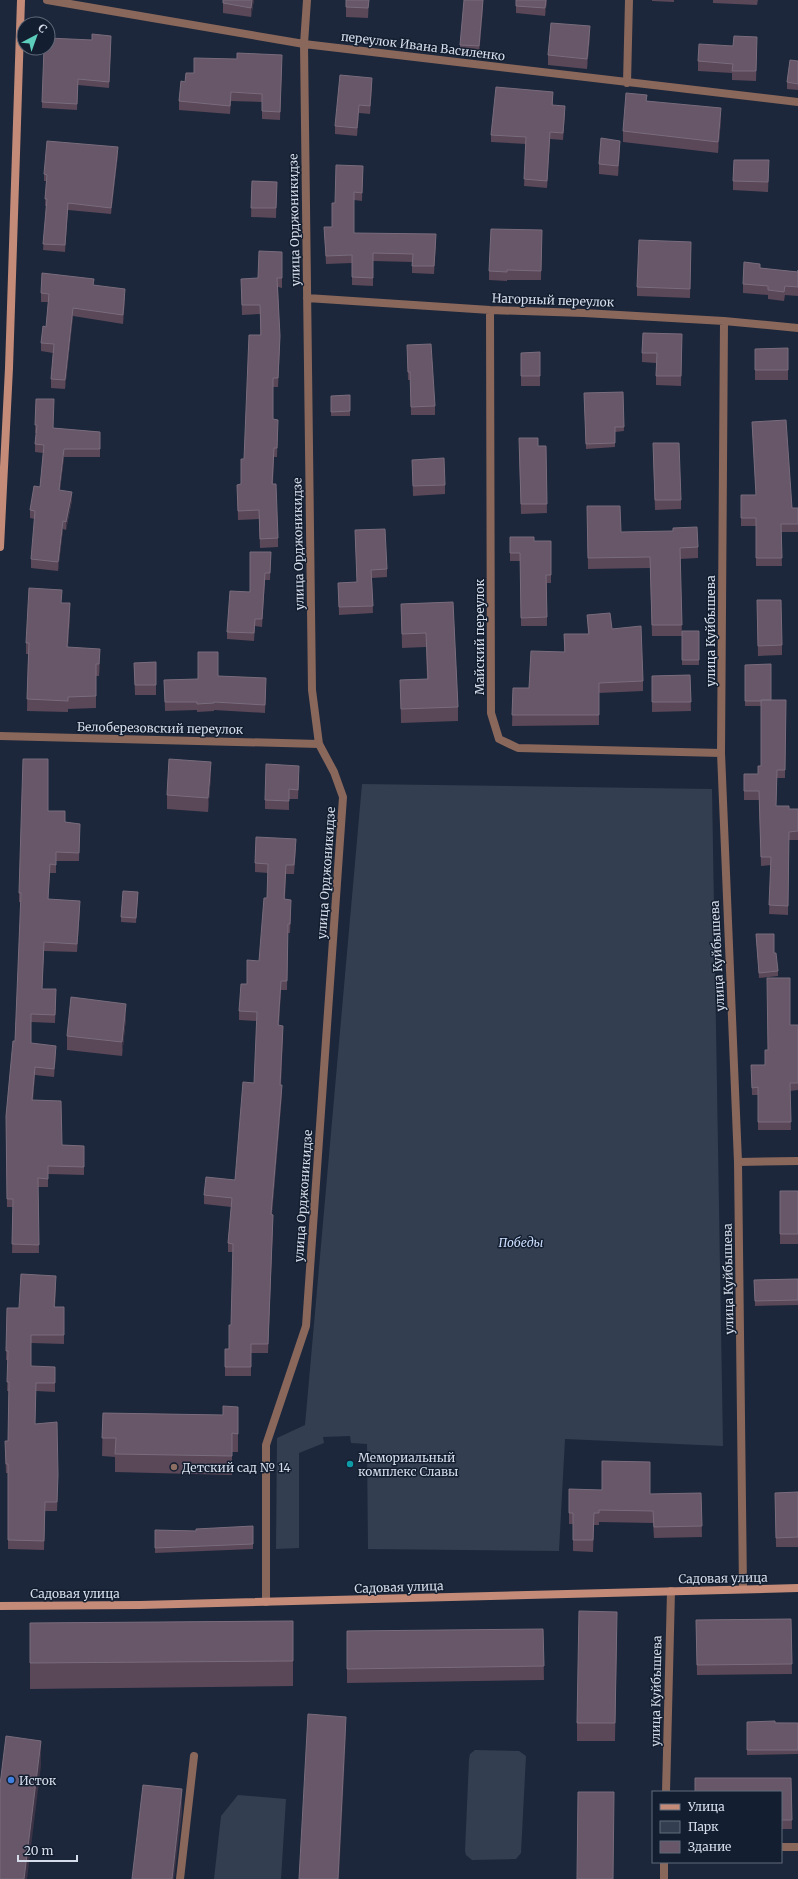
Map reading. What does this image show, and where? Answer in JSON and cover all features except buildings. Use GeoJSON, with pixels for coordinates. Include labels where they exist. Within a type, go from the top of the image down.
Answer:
{"type":"FeatureCollection","features":[{"type":"Feature","properties":{"kind":"street"},"geometry":{"type":"LineString","coordinates":[[0,547],[9,368],[21,0]]}},
{"type":"Feature","properties":{"kind":"street","name":"переулок Ивана Василенко"},"geometry":{"type":"LineString","coordinates":[[47,0],[304,44],[798,102]]}},
{"type":"Feature","properties":{"kind":"street","name":"улица Орджоникидзе"},"geometry":{"type":"LineString","coordinates":[[266,1602],[266,1445],[306,1326],[343,797],[334,772],[319,744],[312,690],[304,44],[307,0]]}},
{"type":"Feature","properties":{"kind":"street"},"geometry":{"type":"LineString","coordinates":[[627,83],[629,0]]}},
{"type":"Feature","properties":{"kind":"street","name":"Нагорный переулок"},"geometry":{"type":"LineString","coordinates":[[307,298],[490,310],[584,313],[724,321],[798,328]]}},
{"type":"Feature","properties":{"kind":"street","name":"Майский переулок"},"geometry":{"type":"LineString","coordinates":[[490,310],[491,713],[499,739],[518,748],[721,753]]}},
{"type":"Feature","properties":{"kind":"street","name":"улица Куйбышева"},"geometry":{"type":"LineString","coordinates":[[724,321],[721,753],[738,1162],[743,1589]]}},
{"type":"Feature","properties":{"kind":"street","name":"Белоберезовский переулок"},"geometry":{"type":"LineString","coordinates":[[0,736],[319,744]]}},
{"type":"Feature","properties":{"kind":"street"},"geometry":{"type":"LineString","coordinates":[[738,1162],[798,1161]]}},
{"type":"Feature","properties":{"kind":"street","name":"Садовая улица"},"geometry":{"type":"LineString","coordinates":[[0,1606],[266,1602],[798,1588]]}},
{"type":"Feature","properties":{"kind":"street","name":"улица Куйбышева"},"geometry":{"type":"LineString","coordinates":[[666,1791],[670,1591]]}},
{"type":"Feature","properties":{"kind":"street"},"geometry":{"type":"LineString","coordinates":[[180,1879],[194,1756]]}},
{"type":"Feature","properties":{"kind":"street"},"geometry":{"type":"LineString","coordinates":[[782,1847],[798,1847]]}},
{"type":"Feature","properties":{"kind":"street"},"geometry":{"type":"LineString","coordinates":[[664,1863],[664,1879]]}},
{"type":"Feature","properties":{"kind":"green space","name":"Победы"},"geometry":{"type":"Polygon","coordinates":[[[362,784],[712,789],[723,1446],[565,1439],[559,1551],[368,1549],[367,1444],[351,1443],[350,1436],[323,1437],[324,1443],[299,1453],[299,1548],[276,1549],[277,1438],[305,1425],[362,784]]]}},
{"type":"Feature","properties":{"kind":"green space"},"geometry":{"type":"Polygon","coordinates":[[[475,1750],[519,1751],[526,1756],[521,1853],[516,1859],[472,1860],[466,1855],[469,1759],[470,1754],[475,1750]]]}},
{"type":"Feature","properties":{"kind":"green space"},"geometry":{"type":"Polygon","coordinates":[[[238,1795],[286,1799],[281,1879],[214,1879],[221,1816],[238,1795]]]}},
{"type":"Feature","properties":{"kind":"place","name":"Мемориальный комплекс Славы"},"geometry":{"type":"Point","coordinates":[350,1464]}},
{"type":"Feature","properties":{"kind":"place","name":"Детский сад № 14"},"geometry":{"type":"Point","coordinates":[174,1467]}},
{"type":"Feature","properties":{"kind":"place","name":"Исток"},"geometry":{"type":"Point","coordinates":[11,1780]}}]}
